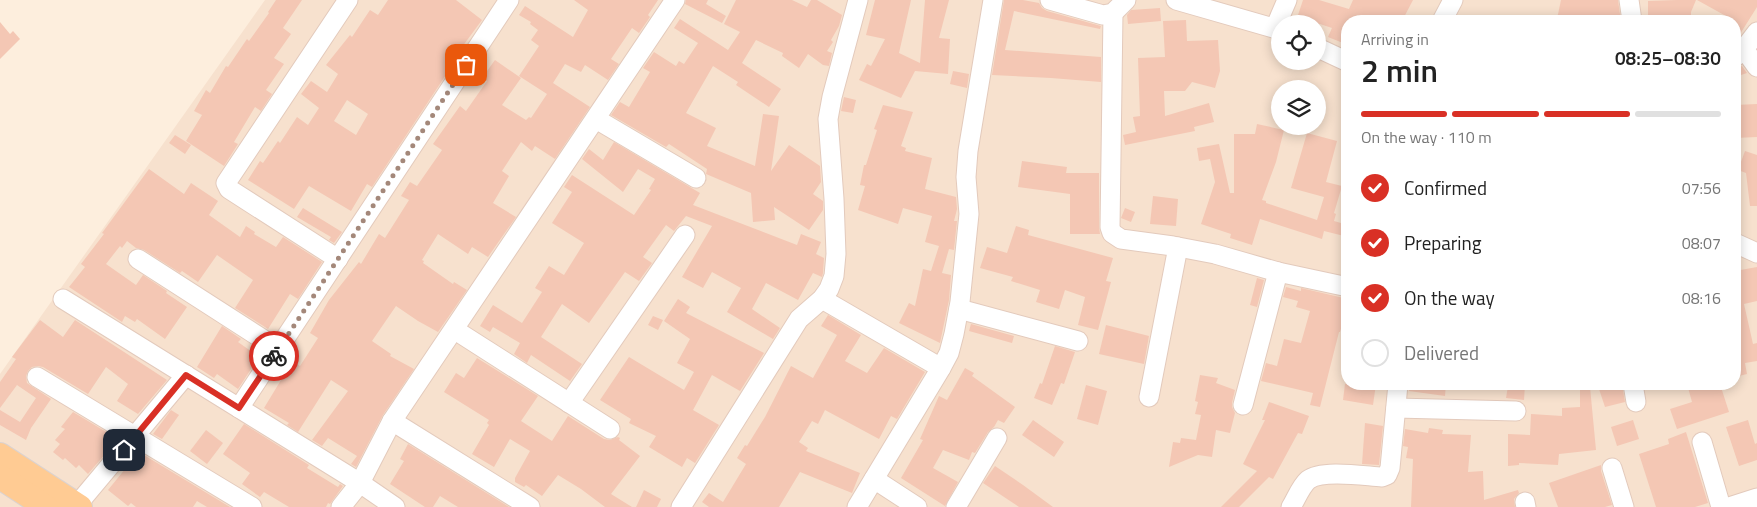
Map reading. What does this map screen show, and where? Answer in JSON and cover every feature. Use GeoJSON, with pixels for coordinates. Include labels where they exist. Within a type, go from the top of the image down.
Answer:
{"type":"FeatureCollection","features":[{"type":"Feature","properties":{"kind":"main road"},"geometry":{"type":"LineString","coordinates":[[0,455],[79,506]]}},
{"type":"Feature","properties":{"kind":"main road"},"geometry":{"type":"LineString","coordinates":[[0,477],[46,507]]}},
{"type":"Feature","properties":{"kind":"street"},"geometry":{"type":"LineString","coordinates":[[338,259],[228,189],[226,183],[348,0]]}},
{"type":"Feature","properties":{"kind":"street"},"geometry":{"type":"LineString","coordinates":[[239,408],[509,0]]}},
{"type":"Feature","properties":{"kind":"street"},"geometry":{"type":"LineString","coordinates":[[341,507],[360,483],[392,421],[455,330],[675,0]]}},
{"type":"Feature","properties":{"kind":"street"},"geometry":{"type":"LineString","coordinates":[[681,507],[799,319],[822,299],[833,283],[836,254],[828,119],[858,0]]}},
{"type":"Feature","properties":{"kind":"street"},"geometry":{"type":"LineString","coordinates":[[857,507],[949,353],[959,309],[969,214],[966,177],[968,151],[993,0]]}},
{"type":"Feature","properties":{"kind":"street"},"geometry":{"type":"LineString","coordinates":[[1050,0],[1103,15],[1120,6]]}},
{"type":"Feature","properties":{"kind":"street"},"geometry":{"type":"LineString","coordinates":[[1176,0],[1271,27]]}},
{"type":"Feature","properties":{"kind":"street"},"geometry":{"type":"LineString","coordinates":[[1282,15],[1286,0]]}},
{"type":"Feature","properties":{"kind":"street"},"geometry":{"type":"LineString","coordinates":[[1445,15],[1453,0]]}},
{"type":"Feature","properties":{"kind":"street"},"geometry":{"type":"LineString","coordinates":[[1629,0],[1631,15]]}},
{"type":"Feature","properties":{"kind":"street"},"geometry":{"type":"LineString","coordinates":[[1120,6],[1112,234],[1121,239],[1178,246],[1215,254],[1278,272],[1341,286]]}},
{"type":"Feature","properties":{"kind":"street"},"geometry":{"type":"LineString","coordinates":[[1741,51],[1757,32]]}},
{"type":"Feature","properties":{"kind":"street"},"geometry":{"type":"LineString","coordinates":[[1326,52],[1341,59]]}},
{"type":"Feature","properties":{"kind":"street"},"geometry":{"type":"LineString","coordinates":[[1741,54],[1757,66]]}},
{"type":"Feature","properties":{"kind":"street"},"geometry":{"type":"LineString","coordinates":[[596,119],[696,178]]}},
{"type":"Feature","properties":{"kind":"street"},"geometry":{"type":"LineString","coordinates":[[569,403],[685,235]]}},
{"type":"Feature","properties":{"kind":"street"},"geometry":{"type":"LineString","coordinates":[[1149,397],[1178,246]]}},
{"type":"Feature","properties":{"kind":"street"},"geometry":{"type":"LineString","coordinates":[[1741,246],[1757,253]]}},
{"type":"Feature","properties":{"kind":"street"},"geometry":{"type":"LineString","coordinates":[[138,259],[278,349]]}},
{"type":"Feature","properties":{"kind":"street"},"geometry":{"type":"LineString","coordinates":[[1243,405],[1278,272]]}},
{"type":"Feature","properties":{"kind":"street"},"geometry":{"type":"LineString","coordinates":[[63,299],[360,483],[395,507]]}},
{"type":"Feature","properties":{"kind":"street"},"geometry":{"type":"LineString","coordinates":[[822,299],[941,368]]}},
{"type":"Feature","properties":{"kind":"street"},"geometry":{"type":"LineString","coordinates":[[959,309],[1078,341]]}},
{"type":"Feature","properties":{"kind":"street"},"geometry":{"type":"LineString","coordinates":[[455,330],[610,429]]}},
{"type":"Feature","properties":{"kind":"street"},"geometry":{"type":"LineString","coordinates":[[79,506],[186,375]]}},
{"type":"Feature","properties":{"kind":"street"},"geometry":{"type":"LineString","coordinates":[[37,377],[252,507]]}},
{"type":"Feature","properties":{"kind":"street"},"geometry":{"type":"LineString","coordinates":[[1291,507],[1306,481],[1312,478],[1325,474],[1382,478],[1387,475],[1390,468],[1398,390]]}},
{"type":"Feature","properties":{"kind":"street"},"geometry":{"type":"LineString","coordinates":[[1396,408],[1516,410]]}},
{"type":"Feature","properties":{"kind":"street"},"geometry":{"type":"LineString","coordinates":[[392,421],[530,507]]}},
{"type":"Feature","properties":{"kind":"street"},"geometry":{"type":"LineString","coordinates":[[956,507],[997,438]]}},
{"type":"Feature","properties":{"kind":"street"},"geometry":{"type":"LineString","coordinates":[[1702,442],[1720,507]]}},
{"type":"Feature","properties":{"kind":"street"},"geometry":{"type":"LineString","coordinates":[[1612,468],[1624,507]]}},
{"type":"Feature","properties":{"kind":"street"},"geometry":{"type":"LineString","coordinates":[[874,479],[917,507]]}},
{"type":"Feature","properties":{"kind":"street"},"geometry":{"type":"LineString","coordinates":[[1729,507],[1757,498]]}},
{"type":"Feature","properties":{"kind":"shaded area"},"geometry":{"type":"Polygon","coordinates":[[[265,0],[1757,0],[1757,507],[0,507],[0,374],[265,0]]]}},
{"type":"Feature","properties":{"kind":"building"},"geometry":{"type":"Polygon","coordinates":[[[276,0],[302,0],[283,28],[291,34],[274,58],[284,64],[266,90],[272,94],[261,111],[255,107],[234,142],[238,144],[224,166],[186,141],[202,115],[194,111],[206,90],[210,93],[226,66],[228,67],[247,39],[249,41],[276,0]]]}},
{"type":"Feature","properties":{"kind":"building"},"geometry":{"type":"Polygon","coordinates":[[[388,0],[456,0],[482,20],[462,47],[463,49],[372,187],[367,184],[351,211],[309,186],[294,209],[248,180],[260,161],[263,163],[278,141],[280,143],[297,117],[308,125],[319,108],[301,94],[311,81],[327,92],[338,74],[326,65],[350,35],[352,37],[370,10],[378,15],[388,0]],[[347,100],[334,121],[356,135],[368,114],[347,100]]]}},
{"type":"Feature","properties":{"kind":"building"},"geometry":{"type":"Polygon","coordinates":[[[574,0],[658,0],[648,15],[650,17],[639,33],[632,28],[611,59],[619,64],[608,80],[585,65],[581,72],[565,64],[553,83],[590,107],[555,159],[535,146],[532,151],[521,142],[502,171],[509,176],[493,203],[516,217],[488,257],[472,247],[468,254],[438,234],[422,260],[424,261],[423,263],[453,284],[454,282],[467,290],[438,332],[396,306],[372,341],[391,354],[390,356],[414,369],[383,415],[356,467],[351,464],[357,456],[328,438],[322,446],[312,440],[348,391],[331,380],[298,432],[287,425],[289,423],[264,408],[281,380],[278,378],[290,359],[300,366],[318,338],[310,333],[329,300],[359,262],[361,264],[379,234],[385,238],[409,200],[401,196],[410,182],[417,186],[442,150],[433,144],[460,106],[466,111],[487,81],[482,78],[495,60],[521,78],[502,105],[526,120],[529,117],[531,118],[547,94],[519,76],[539,46],[531,40],[538,30],[530,24],[531,22],[519,15],[525,6],[573,37],[588,10],[574,0]]]}},
{"type":"Feature","properties":{"kind":"building"},"geometry":{"type":"Polygon","coordinates":[[[686,0],[708,0],[706,4],[726,16],[722,23],[685,4],[686,0]]]}},
{"type":"Feature","properties":{"kind":"building"},"geometry":{"type":"Polygon","coordinates":[[[736,0],[792,0],[807,7],[811,0],[817,0],[842,15],[839,26],[831,40],[833,42],[827,51],[832,53],[829,66],[823,65],[808,54],[799,68],[782,56],[783,53],[756,40],[742,63],[781,89],[769,107],[736,85],[738,82],[713,66],[686,113],[716,128],[707,146],[755,166],[763,114],[779,116],[771,171],[789,145],[820,166],[821,182],[813,194],[823,201],[823,210],[809,230],[774,207],[775,220],[753,222],[751,193],[706,174],[707,169],[669,144],[666,147],[611,115],[620,102],[629,107],[650,72],[643,68],[654,52],[676,66],[679,61],[684,64],[698,43],[674,28],[680,19],[728,50],[740,32],[724,24],[736,0]]]}},
{"type":"Feature","properties":{"kind":"building"},"geometry":{"type":"Polygon","coordinates":[[[875,0],[911,0],[899,53],[920,63],[925,0],[949,0],[939,38],[950,39],[948,74],[915,71],[901,98],[859,80],[867,64],[871,66],[885,39],[866,35],[875,0]]]}},
{"type":"Feature","properties":{"kind":"building"},"geometry":{"type":"Polygon","coordinates":[[[1004,0],[1023,0],[1039,3],[1047,11],[1101,26],[1100,29],[1014,11],[1005,50],[1101,57],[1101,82],[992,75],[1004,0]]]}},
{"type":"Feature","properties":{"kind":"building"},"geometry":{"type":"Polygon","coordinates":[[[1303,0],[1319,0],[1349,9],[1353,0],[1413,0],[1405,15],[1341,15],[1341,42],[1328,37],[1332,28],[1326,26],[1326,15],[1298,15],[1303,0]]]}},
{"type":"Feature","properties":{"kind":"building"},"geometry":{"type":"Polygon","coordinates":[[[1561,0],[1618,0],[1620,15],[1558,15],[1561,0]]]}},
{"type":"Feature","properties":{"kind":"building"},"geometry":{"type":"Polygon","coordinates":[[[1696,0],[1691,15],[1648,15],[1648,1],[1696,0]]]}},
{"type":"Feature","properties":{"kind":"building"},"geometry":{"type":"Polygon","coordinates":[[[1697,0],[1757,0],[1757,7],[1741,32],[1741,15],[1724,15],[1697,0]]]}},
{"type":"Feature","properties":{"kind":"building"},"geometry":{"type":"Polygon","coordinates":[[[1160,8],[1161,21],[1128,24],[1127,15],[1131,10],[1160,8]]]}},
{"type":"Feature","properties":{"kind":"building"},"geometry":{"type":"Polygon","coordinates":[[[1186,20],[1187,41],[1218,40],[1220,71],[1215,88],[1192,82],[1185,91],[1164,91],[1165,116],[1209,103],[1214,122],[1194,127],[1195,131],[1125,145],[1123,135],[1136,132],[1133,117],[1140,116],[1138,58],[1165,57],[1163,21],[1186,20]]]}},
{"type":"Feature","properties":{"kind":"building"},"geometry":{"type":"Polygon","coordinates":[[[0,22],[10,34],[13,31],[20,39],[0,59],[0,22]]]}},
{"type":"Feature","properties":{"kind":"building"},"geometry":{"type":"Polygon","coordinates":[[[1742,66],[1747,73],[1741,75],[1742,66]]]}},
{"type":"Feature","properties":{"kind":"building"},"geometry":{"type":"Polygon","coordinates":[[[953,71],[969,74],[967,88],[950,84],[953,71]]]}},
{"type":"Feature","properties":{"kind":"building"},"geometry":{"type":"Polygon","coordinates":[[[844,97],[856,100],[853,113],[841,111],[844,97]]]}},
{"type":"Feature","properties":{"kind":"building"},"geometry":{"type":"Polygon","coordinates":[[[1757,104],[1757,137],[1741,138],[1741,105],[1757,104]]]}},
{"type":"Feature","properties":{"kind":"building"},"geometry":{"type":"Polygon","coordinates":[[[883,105],[913,112],[901,146],[906,148],[905,151],[932,158],[925,189],[956,197],[957,209],[954,221],[957,221],[954,250],[949,249],[942,273],[951,275],[949,300],[940,343],[899,323],[909,303],[915,306],[923,269],[931,271],[939,246],[925,242],[932,216],[903,208],[898,224],[858,210],[865,186],[860,185],[864,165],[866,165],[877,130],[874,129],[883,105]]]}},
{"type":"Feature","properties":{"kind":"building"},"geometry":{"type":"Polygon","coordinates":[[[1257,124],[1271,127],[1271,135],[1283,135],[1276,162],[1262,200],[1317,220],[1324,197],[1291,188],[1306,135],[1314,135],[1337,141],[1326,182],[1341,186],[1334,213],[1336,214],[1334,221],[1341,223],[1341,235],[1324,231],[1322,239],[1260,219],[1252,245],[1230,238],[1231,234],[1201,224],[1215,182],[1210,159],[1199,161],[1197,148],[1219,144],[1230,193],[1234,193],[1234,134],[1255,134],[1257,124]]]}},
{"type":"Feature","properties":{"kind":"building"},"geometry":{"type":"Polygon","coordinates":[[[175,135],[191,145],[185,154],[169,143],[175,135]]]}},
{"type":"Feature","properties":{"kind":"building"},"geometry":{"type":"Polygon","coordinates":[[[614,142],[700,193],[693,205],[797,245],[801,234],[821,242],[816,254],[824,258],[822,277],[813,273],[798,300],[766,283],[752,309],[780,328],[773,339],[727,312],[741,288],[712,272],[703,288],[682,277],[712,226],[686,216],[674,231],[666,225],[643,257],[652,263],[639,281],[625,272],[589,323],[562,304],[541,337],[582,364],[570,381],[531,355],[527,363],[514,354],[520,343],[493,327],[490,332],[480,326],[493,305],[522,323],[542,292],[535,288],[549,266],[564,275],[584,243],[552,223],[572,192],[564,187],[572,175],[634,215],[651,190],[649,189],[655,179],[638,169],[623,192],[582,159],[589,149],[603,160],[614,142]]]}},
{"type":"Feature","properties":{"kind":"building"},"geometry":{"type":"Polygon","coordinates":[[[1745,151],[1757,155],[1757,206],[1750,206],[1746,173],[1741,171],[1741,162],[1745,151]]]}},
{"type":"Feature","properties":{"kind":"building"},"geometry":{"type":"Polygon","coordinates":[[[1022,161],[1067,167],[1066,173],[1099,173],[1100,234],[1070,234],[1070,194],[1018,187],[1022,161]]]}},
{"type":"Feature","properties":{"kind":"building"},"geometry":{"type":"Polygon","coordinates":[[[149,169],[184,194],[191,183],[218,201],[209,215],[240,237],[246,226],[255,232],[254,234],[276,247],[283,237],[322,262],[298,299],[290,294],[268,329],[235,308],[253,280],[217,255],[198,282],[144,250],[136,248],[127,241],[122,248],[120,246],[106,264],[136,285],[143,275],[187,307],[165,339],[137,319],[135,322],[125,316],[122,322],[69,287],[85,267],[81,264],[104,234],[102,233],[149,169]]]}},
{"type":"Feature","properties":{"kind":"building"},"geometry":{"type":"Polygon","coordinates":[[[1153,196],[1178,199],[1176,226],[1150,224],[1153,196]]]}},
{"type":"Feature","properties":{"kind":"building"},"geometry":{"type":"Polygon","coordinates":[[[303,208],[342,232],[334,243],[329,240],[331,237],[297,217],[303,208]]]}},
{"type":"Feature","properties":{"kind":"building"},"geometry":{"type":"Polygon","coordinates":[[[1125,208],[1135,212],[1131,222],[1121,218],[1125,208]]]}},
{"type":"Feature","properties":{"kind":"building"},"geometry":{"type":"Polygon","coordinates":[[[1016,226],[1029,230],[1028,235],[1113,258],[1106,281],[1111,282],[1098,330],[1078,325],[1085,297],[1065,290],[1059,309],[1036,302],[1040,290],[1011,281],[1013,277],[980,268],[987,247],[1007,253],[1016,226]]]}},
{"type":"Feature","properties":{"kind":"building"},"geometry":{"type":"Polygon","coordinates":[[[1757,267],[1757,301],[1744,304],[1753,344],[1757,343],[1757,361],[1745,363],[1747,374],[1741,376],[1741,270],[1757,267]]]}},
{"type":"Feature","properties":{"kind":"building"},"geometry":{"type":"Polygon","coordinates":[[[1257,278],[1264,280],[1257,307],[1250,305],[1257,278]]]}},
{"type":"Feature","properties":{"kind":"building"},"geometry":{"type":"Polygon","coordinates":[[[1286,287],[1301,291],[1301,288],[1341,297],[1341,329],[1320,407],[1310,405],[1313,393],[1261,381],[1266,363],[1277,366],[1284,339],[1301,343],[1310,311],[1296,307],[1298,301],[1283,297],[1286,287]]]}},
{"type":"Feature","properties":{"kind":"building"},"geometry":{"type":"Polygon","coordinates":[[[678,299],[690,307],[686,313],[764,353],[740,391],[712,375],[693,410],[719,425],[695,463],[687,458],[682,467],[649,447],[656,436],[629,423],[631,419],[600,400],[629,357],[684,390],[694,372],[677,363],[690,339],[664,321],[678,299]]]}},
{"type":"Feature","properties":{"kind":"building"},"geometry":{"type":"Polygon","coordinates":[[[828,315],[861,335],[845,361],[867,373],[884,348],[925,372],[897,419],[891,416],[879,439],[825,410],[818,424],[812,421],[799,442],[808,448],[806,451],[860,473],[852,493],[800,472],[779,507],[709,507],[702,502],[709,493],[723,502],[746,464],[737,458],[765,417],[791,366],[813,378],[837,335],[821,326],[828,315]]]}},
{"type":"Feature","properties":{"kind":"building"},"geometry":{"type":"Polygon","coordinates":[[[653,316],[663,320],[658,330],[648,325],[653,316]]]}},
{"type":"Feature","properties":{"kind":"building"},"geometry":{"type":"Polygon","coordinates":[[[40,320],[63,337],[75,320],[167,380],[138,414],[117,401],[128,384],[106,367],[88,394],[43,367],[32,367],[26,376],[27,383],[51,399],[31,428],[26,440],[0,425],[0,410],[20,422],[36,398],[17,385],[0,408],[0,382],[16,359],[12,357],[40,320]]]}},
{"type":"Feature","properties":{"kind":"building"},"geometry":{"type":"Polygon","coordinates":[[[971,324],[1014,336],[1012,343],[969,331],[971,324]]]}},
{"type":"Feature","properties":{"kind":"building"},"geometry":{"type":"Polygon","coordinates":[[[1106,325],[1149,336],[1144,364],[1099,354],[1106,325]]]}},
{"type":"Feature","properties":{"kind":"building"},"geometry":{"type":"Polygon","coordinates":[[[222,326],[241,339],[238,342],[259,357],[238,389],[217,374],[214,378],[197,367],[222,326]]]}},
{"type":"Feature","properties":{"kind":"building"},"geometry":{"type":"Polygon","coordinates":[[[1055,346],[1075,352],[1064,384],[1061,383],[1052,405],[1034,398],[1040,383],[1042,384],[1055,346]]]}},
{"type":"Feature","properties":{"kind":"building"},"geometry":{"type":"Polygon","coordinates":[[[477,358],[538,396],[521,421],[552,441],[568,416],[604,439],[620,438],[619,440],[640,456],[611,494],[632,507],[605,507],[558,475],[542,496],[526,485],[524,487],[515,482],[515,478],[530,451],[510,439],[494,467],[472,454],[489,425],[487,423],[489,420],[444,392],[456,373],[464,378],[477,358]]]}},
{"type":"Feature","properties":{"kind":"building"},"geometry":{"type":"Polygon","coordinates":[[[965,368],[974,373],[972,376],[1015,407],[1004,423],[998,420],[975,453],[972,452],[969,460],[943,450],[933,468],[958,482],[945,506],[901,478],[923,440],[920,439],[939,396],[947,400],[965,368]]]}},
{"type":"Feature","properties":{"kind":"building"},"geometry":{"type":"Polygon","coordinates":[[[1200,375],[1218,378],[1216,383],[1235,390],[1232,407],[1235,413],[1230,433],[1216,430],[1212,457],[1198,455],[1169,467],[1173,442],[1180,443],[1181,438],[1196,440],[1201,415],[1195,414],[1198,402],[1195,401],[1200,375]]]}},
{"type":"Feature","properties":{"kind":"building"},"geometry":{"type":"Polygon","coordinates":[[[1086,385],[1107,391],[1098,425],[1077,419],[1086,385]]]}},
{"type":"Feature","properties":{"kind":"building"},"geometry":{"type":"Polygon","coordinates":[[[1344,390],[1375,390],[1373,405],[1343,400],[1344,390]]]}},
{"type":"Feature","properties":{"kind":"building"},"geometry":{"type":"Polygon","coordinates":[[[1409,390],[1446,390],[1445,396],[1409,390]]]}},
{"type":"Feature","properties":{"kind":"building"},"geometry":{"type":"Polygon","coordinates":[[[1507,390],[1525,390],[1524,400],[1506,398],[1507,390]]]}},
{"type":"Feature","properties":{"kind":"building"},"geometry":{"type":"Polygon","coordinates":[[[1580,390],[1590,390],[1596,450],[1559,454],[1558,465],[1519,463],[1519,465],[1508,466],[1508,434],[1530,435],[1531,414],[1562,416],[1562,408],[1580,407],[1580,390]]]}},
{"type":"Feature","properties":{"kind":"building"},"geometry":{"type":"Polygon","coordinates":[[[1599,390],[1623,390],[1625,402],[1605,407],[1599,390]]]}},
{"type":"Feature","properties":{"kind":"building"},"geometry":{"type":"Polygon","coordinates":[[[1689,390],[1722,390],[1729,412],[1677,429],[1670,409],[1692,402],[1689,390]]]}},
{"type":"Feature","properties":{"kind":"building"},"geometry":{"type":"Polygon","coordinates":[[[1269,402],[1309,416],[1302,434],[1298,433],[1273,479],[1269,477],[1239,507],[1221,507],[1257,471],[1243,464],[1265,420],[1262,420],[1269,402]]]}},
{"type":"Feature","properties":{"kind":"building"},"geometry":{"type":"Polygon","coordinates":[[[171,410],[179,415],[162,439],[153,434],[171,410]]]}},
{"type":"Feature","properties":{"kind":"building"},"geometry":{"type":"Polygon","coordinates":[[[73,412],[118,439],[88,474],[79,465],[76,468],[65,458],[63,460],[53,452],[60,444],[55,440],[65,429],[61,427],[73,412]]]}},
{"type":"Feature","properties":{"kind":"building"},"geometry":{"type":"Polygon","coordinates":[[[1033,420],[1064,442],[1054,457],[1022,435],[1033,420]]]}},
{"type":"Feature","properties":{"kind":"building"},"geometry":{"type":"Polygon","coordinates":[[[1633,420],[1639,439],[1617,446],[1611,427],[1633,420]]]}},
{"type":"Feature","properties":{"kind":"building"},"geometry":{"type":"Polygon","coordinates":[[[1748,420],[1755,444],[1757,443],[1757,460],[1739,466],[1726,427],[1748,420]]]}},
{"type":"Feature","properties":{"kind":"building"},"geometry":{"type":"Polygon","coordinates":[[[1365,423],[1383,426],[1379,465],[1362,464],[1365,423]]]}},
{"type":"Feature","properties":{"kind":"building"},"geometry":{"type":"Polygon","coordinates":[[[244,424],[309,465],[307,468],[338,487],[340,484],[343,486],[330,504],[328,503],[326,507],[289,507],[264,492],[260,497],[242,484],[250,473],[223,454],[244,424]]]}},
{"type":"Feature","properties":{"kind":"building"},"geometry":{"type":"Polygon","coordinates":[[[1429,428],[1443,430],[1442,434],[1471,435],[1468,472],[1483,471],[1484,500],[1518,490],[1519,493],[1514,499],[1515,507],[1411,507],[1413,459],[1406,458],[1408,447],[1403,446],[1405,429],[1428,433],[1429,428]]]}},
{"type":"Feature","properties":{"kind":"building"},"geometry":{"type":"Polygon","coordinates":[[[206,430],[223,443],[207,464],[190,451],[206,430]]]}},
{"type":"Feature","properties":{"kind":"building"},"geometry":{"type":"Polygon","coordinates":[[[1686,432],[1708,503],[1695,507],[1656,507],[1639,454],[1669,444],[1668,439],[1686,432]]]}},
{"type":"Feature","properties":{"kind":"building"},"geometry":{"type":"Polygon","coordinates":[[[408,444],[509,507],[458,507],[440,496],[433,507],[425,507],[390,484],[404,461],[400,459],[408,444]]]}},
{"type":"Feature","properties":{"kind":"building"},"geometry":{"type":"Polygon","coordinates":[[[139,452],[230,507],[207,507],[197,501],[193,507],[136,507],[131,503],[128,506],[108,490],[139,452]]]}},
{"type":"Feature","properties":{"kind":"building"},"geometry":{"type":"Polygon","coordinates":[[[1601,465],[1601,471],[1612,505],[1605,507],[1558,507],[1549,483],[1601,465]]]}},
{"type":"Feature","properties":{"kind":"building"},"geometry":{"type":"Polygon","coordinates":[[[995,466],[1053,507],[1019,507],[983,483],[995,466]]]}},
{"type":"Feature","properties":{"kind":"building"},"geometry":{"type":"Polygon","coordinates":[[[644,490],[661,499],[657,507],[636,507],[644,490]]]}},
{"type":"Feature","properties":{"kind":"way so far"},"geometry":{"type":"LineString","coordinates":[[274,356],[466,65]]}},
{"type":"Feature","properties":{"kind":"route"},"geometry":{"type":"LineString","coordinates":[[124,450],[186,375],[239,408],[274,356]]}}]}
